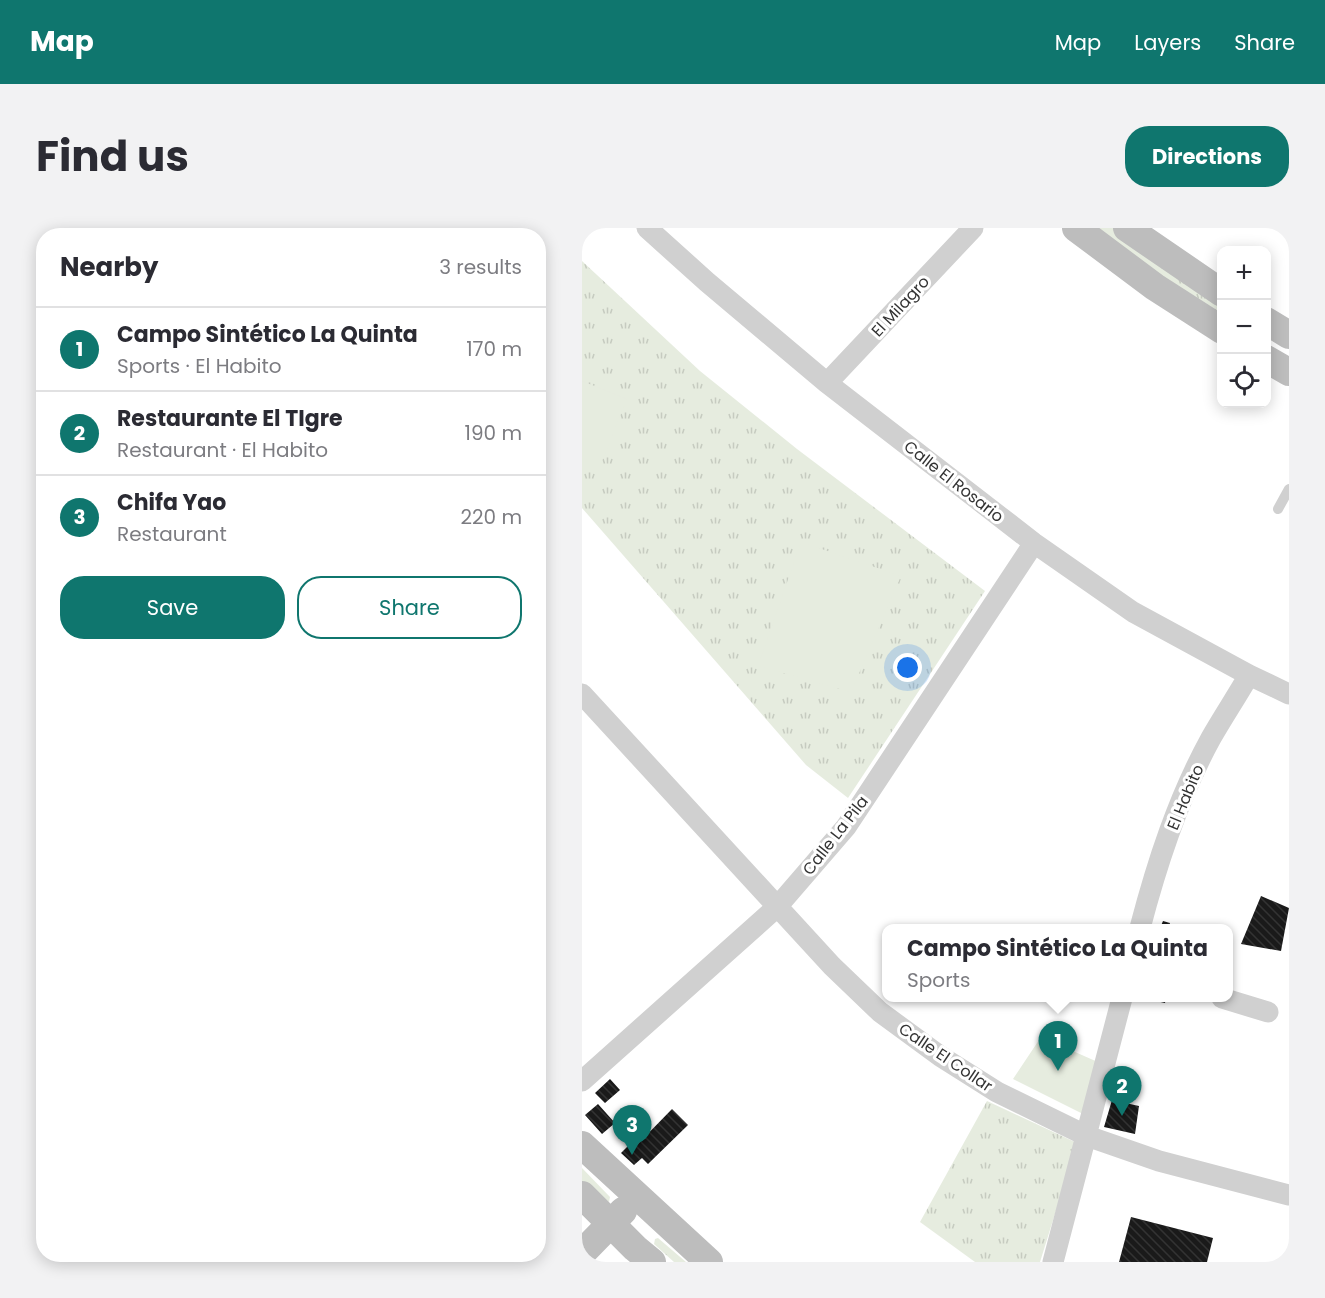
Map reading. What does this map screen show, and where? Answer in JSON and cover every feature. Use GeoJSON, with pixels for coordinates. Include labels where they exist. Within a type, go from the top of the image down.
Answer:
{"type":"FeatureCollection","features":[{"type":"Feature","properties":{"kind":"main road"},"geometry":{"type":"LineString","coordinates":[[1076,228],[1155,287],[1217,327]]}},
{"type":"Feature","properties":{"kind":"main road"},"geometry":{"type":"LineString","coordinates":[[1127,228],[1217,290]]}},
{"type":"Feature","properties":{"kind":"main road"},"geometry":{"type":"LineString","coordinates":[[1271,324],[1289,335]]}},
{"type":"Feature","properties":{"kind":"main road"},"geometry":{"type":"LineString","coordinates":[[1271,362],[1289,372]]}},
{"type":"Feature","properties":{"kind":"main road"},"geometry":{"type":"LineString","coordinates":[[582,1145],[709,1262]]}},
{"type":"Feature","properties":{"kind":"main road"},"geometry":{"type":"LineString","coordinates":[[582,1195],[611,1224],[636,1257],[663,1220]]}},
{"type":"Feature","properties":{"kind":"main road"},"geometry":{"type":"LineString","coordinates":[[582,1253],[637,1196]]}},
{"type":"Feature","properties":{"kind":"street","name":"Calle El Rosario"},"geometry":{"type":"LineString","coordinates":[[648,228],[707,282],[826,383],[1034,543],[1133,612],[1289,694]]}},
{"type":"Feature","properties":{"kind":"street","name":"El Milagro"},"geometry":{"type":"LineString","coordinates":[[826,383],[973,228]]}},
{"type":"Feature","properties":{"kind":"street","name":"Calle La Pila"},"geometry":{"type":"LineString","coordinates":[[582,1081],[777,907],[846,827],[1034,543]]}},
{"type":"Feature","properties":{"kind":"street","name":"El Habito"},"geometry":{"type":"LineString","coordinates":[[1141,924],[1165,846],[1188,785],[1211,738],[1250,675]]}},
{"type":"Feature","properties":{"kind":"street","name":"Calle El Collar"},"geometry":{"type":"LineString","coordinates":[[582,694],[832,966],[880,1012],[940,1056],[997,1092],[1088,1136],[1159,1161],[1289,1194]]}},
{"type":"Feature","properties":{"kind":"street"},"geometry":{"type":"LineString","coordinates":[[1233,1001],[1268,1012]]}},
{"type":"Feature","properties":{"kind":"street"},"geometry":{"type":"LineString","coordinates":[[1053,1262],[1088,1136],[1121,1002]]}},
{"type":"Feature","properties":{"kind":"lane"},"geometry":{"type":"LineString","coordinates":[[1278,510],[1289,489]]}},
{"type":"Feature","properties":{"kind":"green space"},"geometry":{"type":"Polygon","coordinates":[[[1088,228],[1118,228],[1217,297],[1217,319],[1088,228]]]}},
{"type":"Feature","properties":{"kind":"green space"},"geometry":{"type":"Polygon","coordinates":[[[582,261],[700,371],[797,449],[985,591],[848,798],[806,765],[582,508],[582,261]]]}},
{"type":"Feature","properties":{"kind":"green space"},"geometry":{"type":"Polygon","coordinates":[[[582,381],[627,399],[598,471],[582,465],[582,381]]]}},
{"type":"Feature","properties":{"kind":"green space"},"geometry":{"type":"Polygon","coordinates":[[[801,542],[901,576],[851,692],[758,666],[801,542]]]}},
{"type":"Feature","properties":{"kind":"green space"},"geometry":{"type":"Polygon","coordinates":[[[1041,1037],[1100,1063],[1085,1115],[1013,1079],[1041,1037]]]}},
{"type":"Feature","properties":{"kind":"green space"},"geometry":{"type":"Polygon","coordinates":[[[987,1101],[1077,1143],[1040,1262],[975,1262],[920,1222],[987,1101]]]}},
{"type":"Feature","properties":{"kind":"green space"},"geometry":{"type":"Polygon","coordinates":[[[582,1168],[610,1197],[609,1202],[582,1184],[582,1168]]]}},
{"type":"Feature","properties":{"kind":"green space"},"geometry":{"type":"Polygon","coordinates":[[[658,1238],[686,1262],[674,1262],[654,1244],[655,1239],[658,1238]]]}},
{"type":"Feature","properties":{"kind":"building"},"geometry":{"type":"Polygon","coordinates":[[[1261,896],[1289,908],[1281,951],[1241,944],[1261,896]]]}},
{"type":"Feature","properties":{"kind":"building"},"geometry":{"type":"Polygon","coordinates":[[[610,1079],[620,1090],[605,1103],[595,1093],[610,1079]]]}},
{"type":"Feature","properties":{"kind":"building"},"geometry":{"type":"Polygon","coordinates":[[[1112,1100],[1139,1106],[1135,1134],[1104,1127],[1112,1100]]]}},
{"type":"Feature","properties":{"kind":"building"},"geometry":{"type":"Polygon","coordinates":[[[598,1104],[615,1123],[602,1134],[585,1115],[598,1104]]]}},
{"type":"Feature","properties":{"kind":"building"},"geometry":{"type":"Polygon","coordinates":[[[672,1109],[688,1125],[648,1164],[642,1158],[634,1165],[621,1153],[629,1145],[633,1149],[672,1109]]]}},
{"type":"Feature","properties":{"kind":"building"},"geometry":{"type":"Polygon","coordinates":[[[1131,1217],[1213,1238],[1207,1262],[1119,1262],[1131,1217]]]}},
{"type":"Feature","properties":{"kind":"place","name":"Campo Sintético La Quinta"},"geometry":{"type":"Point","coordinates":[1058,1071]}},
{"type":"Feature","properties":{"kind":"place","name":"Restaurante El TIgre"},"geometry":{"type":"Point","coordinates":[1122,1116]}},
{"type":"Feature","properties":{"kind":"place","name":"Chifa Yao"},"geometry":{"type":"Point","coordinates":[632,1155]}}]}
